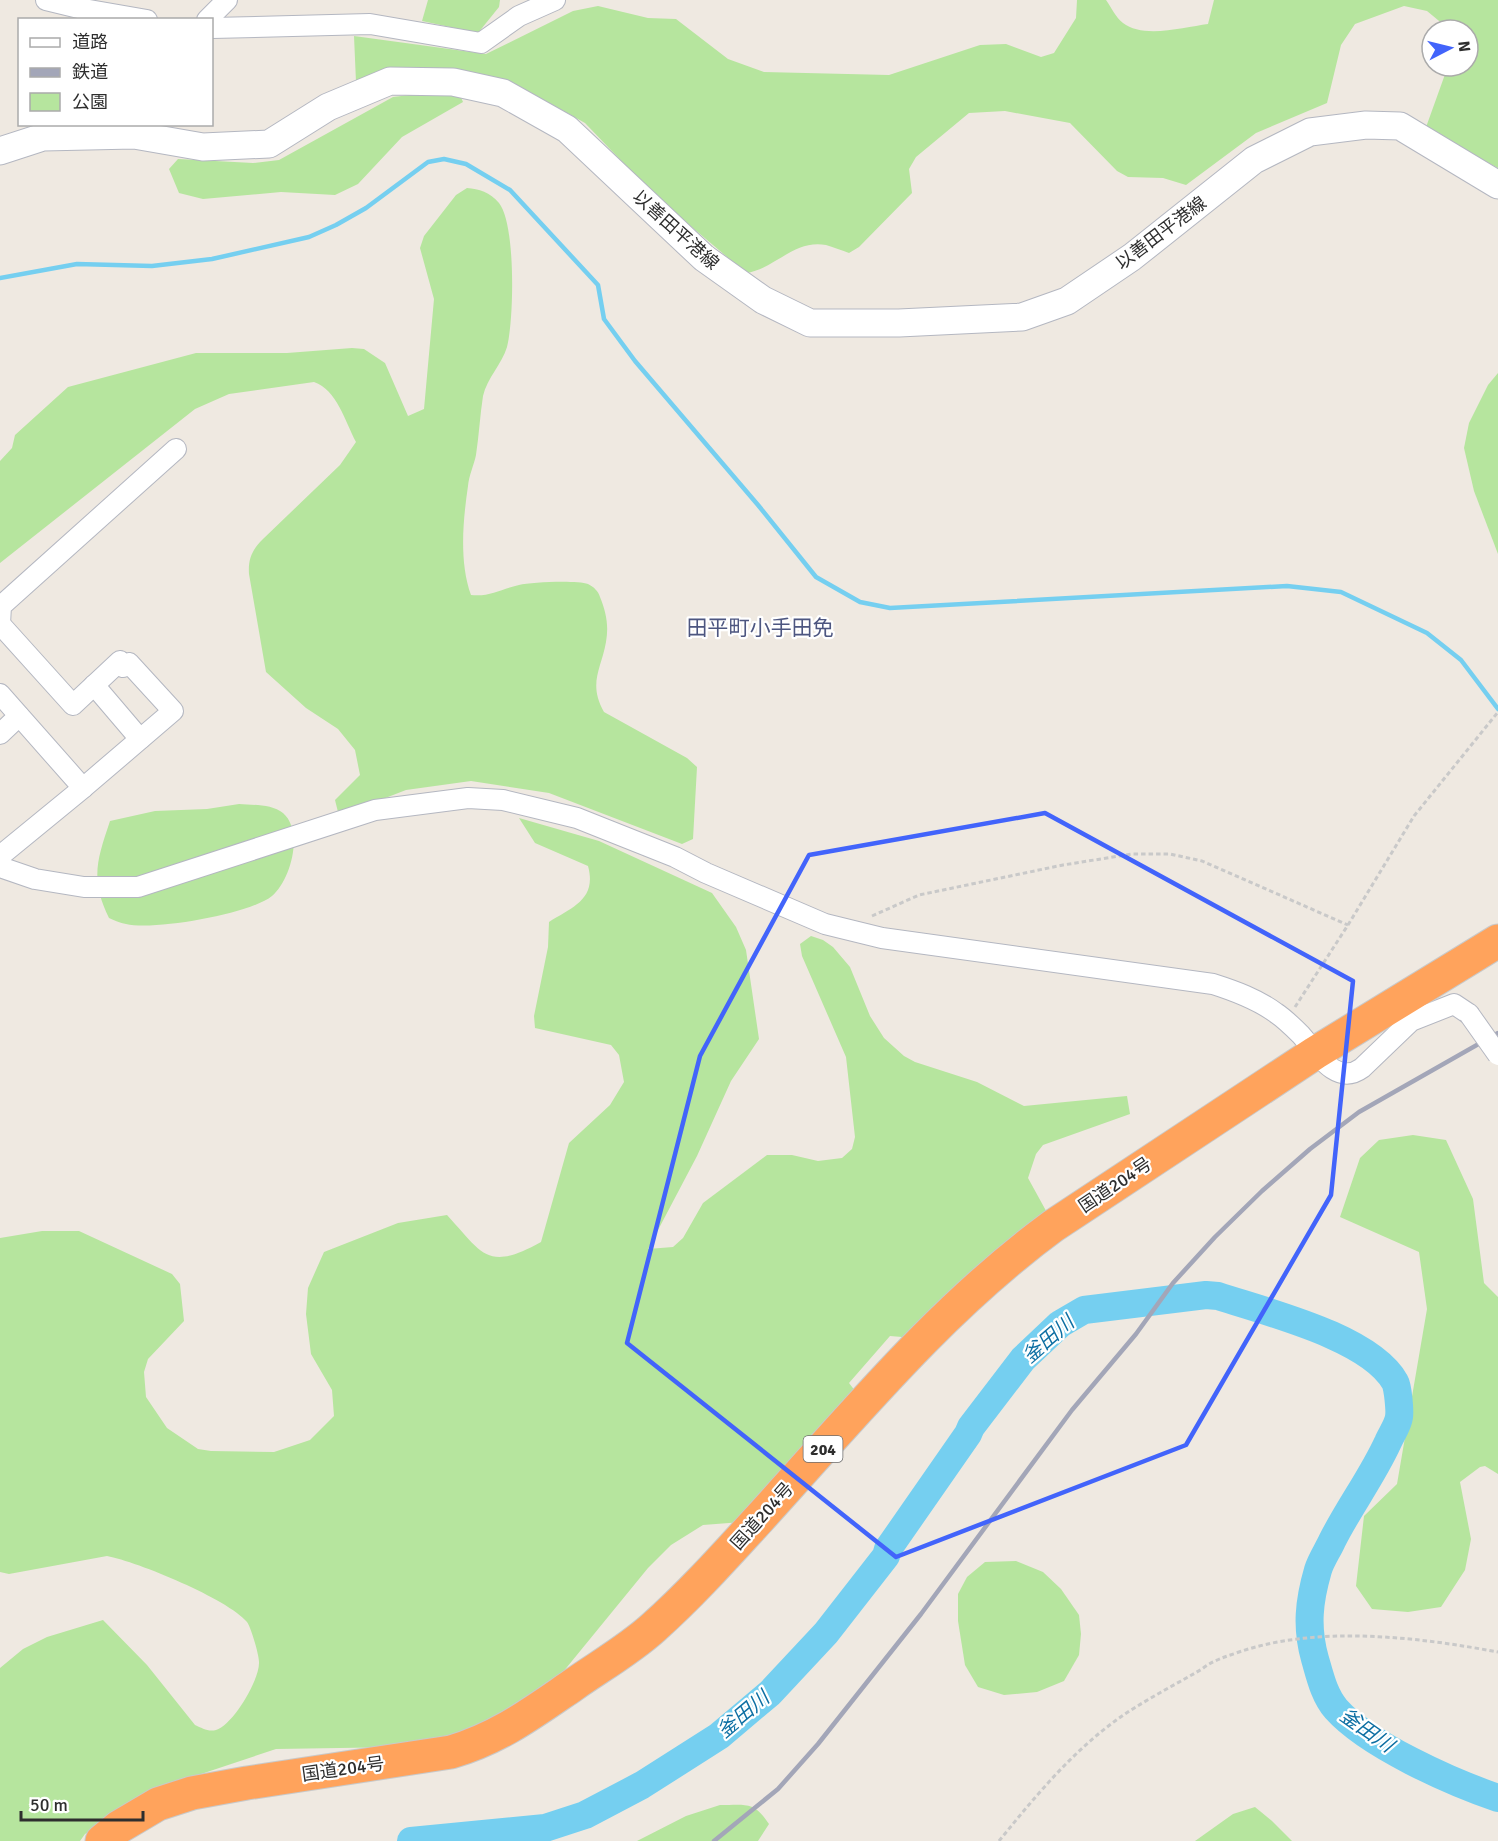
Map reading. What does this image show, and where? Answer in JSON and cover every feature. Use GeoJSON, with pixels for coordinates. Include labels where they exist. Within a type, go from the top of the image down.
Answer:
{"type":"FeatureCollection","features":[{"type":"Feature","properties":{"kind":"highway","name":"国道204号"},"geometry":{"type":"LineString","coordinates":[[102,1841],[141,1813],[172,1798],[247,1783],[451,1752],[475,1745],[518,1723],[653,1628],[720,1562],[913,1350],[977,1288],[1024,1248],[1315,1053],[1498,940]]}},
{"type":"Feature","properties":{"kind":"main road","name":"以善田平港線"},"geometry":{"type":"LineString","coordinates":[[0,151],[45,131],[134,135],[203,147],[269,144],[328,107],[390,81],[453,82],[503,93],[567,129],[704,258],[763,300],[810,323],[899,323],[1022,316],[1067,301],[1132,257],[1254,160],[1310,132],[1366,125],[1400,126],[1498,185]]}},
{"type":"Feature","properties":{"kind":"street"},"geometry":{"type":"LineString","coordinates":[[46,0],[82,10],[134,18]]}},
{"type":"Feature","properties":{"kind":"street"},"geometry":{"type":"LineString","coordinates":[[209,18],[227,0]]}},
{"type":"Feature","properties":{"kind":"street"},"geometry":{"type":"LineString","coordinates":[[213,27],[370,24],[481,43],[519,16],[555,0]]}},
{"type":"Feature","properties":{"kind":"street"},"geometry":{"type":"LineString","coordinates":[[0,856],[173,711],[129,663],[123,667],[120,661],[74,705],[0,624],[1,606],[177,449]]}},
{"type":"Feature","properties":{"kind":"street"},"geometry":{"type":"LineString","coordinates":[[94,685],[140,739]]}},
{"type":"Feature","properties":{"kind":"street"},"geometry":{"type":"LineString","coordinates":[[0,694],[83,788]]}},
{"type":"Feature","properties":{"kind":"street"},"geometry":{"type":"LineString","coordinates":[[0,734],[19,716]]}},
{"type":"Feature","properties":{"kind":"street"},"geometry":{"type":"LineString","coordinates":[[0,867],[35,879],[84,887],[138,887],[375,810],[468,798],[503,800],[577,818],[675,857],[706,873],[825,924],[844,929],[882,938],[1213,984],[1254,999],[1286,1021],[1332,1069],[1348,1074],[1356,1073],[1411,1021],[1454,1004],[1469,1014],[1498,1055]]}},
{"type":"Feature","properties":{"kind":"path"},"geometry":{"type":"LineString","coordinates":[[1286,1021],[1414,816],[1498,712]]}},
{"type":"Feature","properties":{"kind":"path"},"geometry":{"type":"LineString","coordinates":[[844,929],[919,896],[1132,854],[1170,854],[1202,861],[1348,925]]}},
{"type":"Feature","properties":{"kind":"path"},"geometry":{"type":"LineString","coordinates":[[999,1841],[1044,1786],[1087,1744],[1115,1721],[1210,1662],[1258,1645],[1306,1636],[1396,1638],[1498,1652]]}},
{"type":"Feature","properties":{"kind":"highlighted area"},"geometry":{"type":"Polygon","coordinates":[[[1045,813],[1353,981],[1331,1195],[1186,1445],[896,1557],[627,1343],[700,1056],[809,855],[1045,813]]]}},
{"type":"Feature","properties":{"kind":"green space"},"geometry":{"type":"Polygon","coordinates":[[[428,0],[500,0],[499,7],[478,33],[422,21],[428,0]]]}},
{"type":"Feature","properties":{"kind":"green space"},"geometry":{"type":"Polygon","coordinates":[[[1077,0],[1106,0],[1123,23],[1131,28],[1153,31],[1208,24],[1214,0],[1498,0],[1498,168],[1425,130],[1444,78],[1480,78],[1480,18],[1435,18],[1427,11],[1404,6],[1355,24],[1341,45],[1327,103],[1256,133],[1186,185],[1163,178],[1128,177],[1117,171],[1070,123],[1005,111],[969,113],[916,157],[909,169],[912,193],[859,247],[849,253],[826,245],[804,246],[766,266],[746,273],[654,195],[585,123],[508,80],[436,72],[356,82],[354,36],[486,54],[573,11],[598,6],[648,18],[676,19],[728,59],[764,72],[889,75],[980,45],[1006,44],[1041,57],[1054,53],[1076,18],[1077,0]]]}},
{"type":"Feature","properties":{"kind":"green space"},"geometry":{"type":"Polygon","coordinates":[[[418,94],[460,95],[463,102],[402,137],[358,184],[335,195],[281,192],[203,199],[179,193],[169,169],[178,159],[253,163],[279,160],[393,97],[418,94]]]}},
{"type":"Feature","properties":{"kind":"green space"},"geometry":{"type":"Polygon","coordinates":[[[467,188],[492,196],[505,214],[512,273],[511,316],[507,347],[483,396],[476,455],[466,499],[463,555],[471,595],[484,595],[519,585],[543,582],[582,583],[596,589],[607,624],[606,642],[596,684],[599,702],[604,712],[687,758],[697,767],[693,839],[682,844],[549,793],[471,781],[406,790],[339,816],[335,800],[360,775],[355,750],[338,729],[306,708],[266,672],[249,574],[250,559],[259,543],[340,465],[356,442],[334,399],[322,386],[314,382],[229,394],[195,409],[0,563],[0,461],[12,448],[15,435],[68,387],[196,353],[287,353],[352,348],[364,349],[385,363],[408,416],[424,409],[434,299],[420,248],[424,236],[456,195],[467,188]]]}},
{"type":"Feature","properties":{"kind":"green space"},"geometry":{"type":"Polygon","coordinates":[[[1498,373],[1498,554],[1474,491],[1464,448],[1469,423],[1488,385],[1498,373]]]}},
{"type":"Feature","properties":{"kind":"green space"},"geometry":{"type":"Polygon","coordinates":[[[239,804],[278,810],[289,821],[293,831],[294,843],[289,867],[285,879],[272,896],[261,903],[224,915],[179,923],[139,926],[124,924],[109,918],[99,892],[98,870],[110,821],[155,811],[207,809],[239,804]]]}},
{"type":"Feature","properties":{"kind":"green space"},"geometry":{"type":"Polygon","coordinates":[[[519,818],[599,841],[712,893],[736,927],[746,950],[759,1039],[731,1081],[697,1156],[648,1249],[673,1247],[683,1238],[703,1203],[767,1155],[792,1155],[818,1161],[842,1158],[852,1149],[855,1137],[846,1057],[802,956],[800,944],[811,936],[833,947],[850,967],[870,1016],[884,1038],[904,1056],[915,1062],[977,1082],[1024,1106],[1127,1096],[1130,1114],[1043,1145],[1036,1154],[1028,1178],[1050,1218],[914,1338],[890,1336],[849,1383],[859,1396],[742,1522],[703,1525],[671,1545],[648,1568],[554,1683],[473,1734],[403,1747],[276,1749],[165,1786],[85,1834],[80,1841],[0,1841],[0,1668],[23,1649],[47,1637],[103,1620],[147,1665],[195,1725],[210,1730],[223,1726],[237,1711],[255,1679],[259,1662],[249,1625],[237,1613],[203,1593],[139,1566],[107,1556],[9,1574],[0,1572],[0,1238],[42,1231],[79,1231],[172,1274],[180,1284],[184,1321],[148,1359],[144,1372],[146,1397],[167,1428],[198,1449],[274,1452],[310,1440],[334,1416],[332,1390],[311,1354],[306,1314],[308,1288],[324,1252],[398,1223],[447,1215],[478,1249],[497,1257],[509,1256],[541,1242],[569,1143],[610,1105],[624,1082],[619,1055],[611,1045],[535,1028],[534,1016],[548,947],[549,922],[581,901],[589,887],[590,877],[588,866],[535,843],[519,818]]]}},
{"type":"Feature","properties":{"kind":"green space"},"geometry":{"type":"Polygon","coordinates":[[[1413,1135],[1446,1140],[1473,1199],[1484,1283],[1498,1297],[1498,1474],[1485,1466],[1480,1467],[1460,1482],[1471,1539],[1465,1570],[1441,1607],[1408,1612],[1372,1609],[1356,1586],[1364,1516],[1397,1484],[1427,1309],[1419,1252],[1340,1217],[1360,1158],[1379,1140],[1413,1135]]]}},
{"type":"Feature","properties":{"kind":"green space"},"geometry":{"type":"Polygon","coordinates":[[[1016,1561],[1043,1572],[1061,1589],[1079,1615],[1081,1634],[1079,1655],[1064,1681],[1037,1692],[1004,1695],[978,1687],[965,1665],[958,1621],[958,1594],[967,1577],[985,1562],[1016,1561]]]}},
{"type":"Feature","properties":{"kind":"green space"},"geometry":{"type":"Polygon","coordinates":[[[720,1805],[749,1806],[759,1811],[769,1824],[758,1841],[637,1841],[686,1816],[720,1805]]]}},
{"type":"Feature","properties":{"kind":"green space"},"geometry":{"type":"Polygon","coordinates":[[[1255,1807],[1292,1841],[1195,1841],[1233,1814],[1255,1807]]]}},
{"type":"Feature","properties":{"kind":"waterway"},"geometry":{"type":"LineString","coordinates":[[0,278],[77,264],[152,266],[212,259],[309,237],[366,208],[428,162],[444,159],[466,164],[510,190],[598,285],[604,319],[635,361],[816,577],[860,602],[890,608],[1287,586],[1341,592],[1427,633],[1461,660],[1498,709]]}},
{"type":"Feature","properties":{"kind":"waterway","name":"釜田川"},"geometry":{"type":"LineString","coordinates":[[411,1841],[545,1828],[585,1815],[642,1785],[719,1736],[770,1693],[826,1633],[886,1556],[888,1549],[971,1427],[1023,1359],[1060,1324],[1084,1310],[1206,1295],[1218,1296],[1289,1318],[1341,1339],[1382,1366],[1395,1382],[1399,1405],[1397,1423],[1318,1570],[1312,1592],[1310,1614],[1312,1647],[1328,1698],[1350,1723],[1411,1761],[1498,1798]]}},
{"type":"Feature","properties":{"kind":"railway"},"geometry":{"type":"LineString","coordinates":[[714,1841],[778,1789],[818,1744],[921,1614],[1072,1410],[1136,1334],[1173,1283],[1215,1237],[1262,1191],[1310,1149],[1359,1112],[1498,1033]]}},
{"type":"Feature","properties":{"kind":"district","name":"田平町小手田免"},"geometry":{"type":"Point","coordinates":[760,628]}}]}
